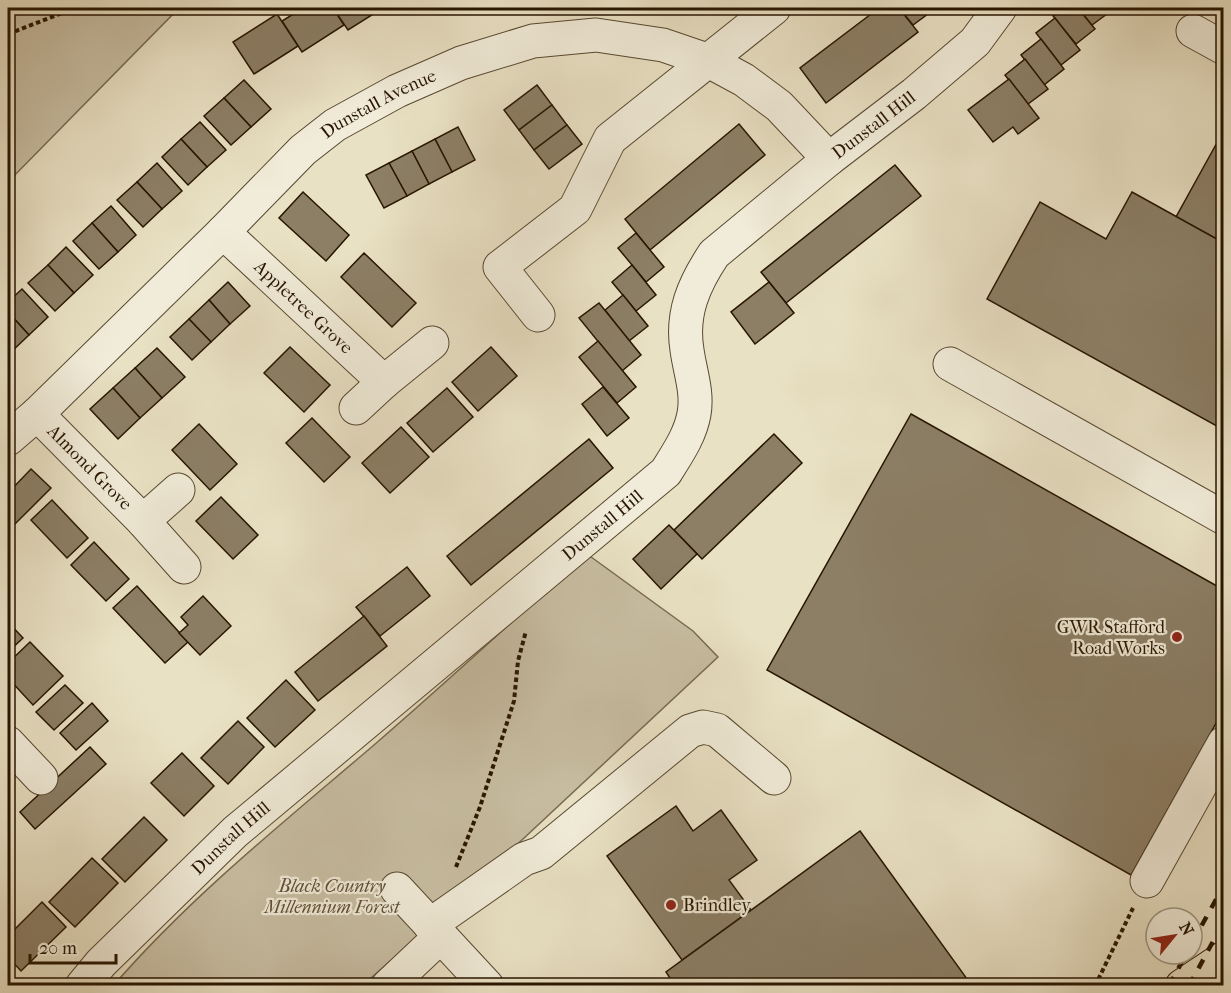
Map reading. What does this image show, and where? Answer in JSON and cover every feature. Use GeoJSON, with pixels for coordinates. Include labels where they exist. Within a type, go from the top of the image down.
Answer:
{"type":"FeatureCollection","features":[{"type":"Feature","properties":{"kind":"highway"},"geometry":{"type":"LineString","coordinates":[[1182,986],[1224,958]]}},
{"type":"Feature","properties":{"kind":"street"},"geometry":{"type":"LineString","coordinates":[[538,315],[500,267],[575,209],[610,139],[774,8]]}},
{"type":"Feature","properties":{"kind":"street","name":"Dunstall Hill"},"geometry":{"type":"LineString","coordinates":[[82,986],[100,963],[235,832],[666,472],[687,439],[694,415],[696,393],[686,348],[685,317],[703,270],[714,254],[829,159],[914,94],[975,42],[1000,8]]}},
{"type":"Feature","properties":{"kind":"street"},"geometry":{"type":"LineString","coordinates":[[1192,32],[1224,48]]}},
{"type":"Feature","properties":{"kind":"street","name":"Dunstall Avenue"},"geometry":{"type":"LineString","coordinates":[[8,439],[37,414],[303,150],[335,125],[396,91],[461,63],[532,41],[596,35],[663,45],[707,60],[744,80],[779,106],[829,159]]}},
{"type":"Feature","properties":{"kind":"street","name":"Appletree Grove"},"geometry":{"type":"LineString","coordinates":[[222,232],[384,382]]}},
{"type":"Feature","properties":{"kind":"street"},"geometry":{"type":"LineString","coordinates":[[356,408],[432,343]]}},
{"type":"Feature","properties":{"kind":"street"},"geometry":{"type":"LineString","coordinates":[[950,364],[1224,518]]}},
{"type":"Feature","properties":{"kind":"street","name":"Almond Grove"},"geometry":{"type":"LineString","coordinates":[[37,414],[143,521],[184,567]]}},
{"type":"Feature","properties":{"kind":"street","name":"Almond Grove"},"geometry":{"type":"LineString","coordinates":[[143,521],[178,490]]}},
{"type":"Feature","properties":{"kind":"street"},"geometry":{"type":"LineString","coordinates":[[388,986],[436,931],[524,859],[541,853],[690,731],[703,727],[717,729],[774,778]]}},
{"type":"Feature","properties":{"kind":"street"},"geometry":{"type":"LineString","coordinates":[[1147,882],[1224,743]]}},
{"type":"Feature","properties":{"kind":"street"},"geometry":{"type":"LineString","coordinates":[[8,745],[41,778]]}},
{"type":"Feature","properties":{"kind":"street"},"geometry":{"type":"LineString","coordinates":[[397,889],[487,986]]}},
{"type":"Feature","properties":{"kind":"path"},"geometry":{"type":"LineString","coordinates":[[8,34],[75,8]]}},
{"type":"Feature","properties":{"kind":"path"},"geometry":{"type":"LineString","coordinates":[[139,8],[192,11],[199,8]]}},
{"type":"Feature","properties":{"kind":"path"},"geometry":{"type":"LineString","coordinates":[[455,870],[480,807],[514,701],[518,661],[526,629]]}},
{"type":"Feature","properties":{"kind":"path"},"geometry":{"type":"LineString","coordinates":[[1095,986],[1147,882]]}},
{"type":"Feature","properties":{"kind":"green space"},"geometry":{"type":"Polygon","coordinates":[[[8,8],[174,8],[177,10],[8,182],[8,8]]]}},
{"type":"Feature","properties":{"kind":"green space","name":"Black Country Millennium Forest"},"geometry":{"type":"Polygon","coordinates":[[[587,554],[693,631],[718,657],[419,936],[363,985],[113,986],[206,890],[428,698],[587,554]]]}},
{"type":"Feature","properties":{"kind":"building"},"geometry":{"type":"Polygon","coordinates":[[[303,8],[333,8],[344,25],[302,52],[282,21],[303,8]]]}},
{"type":"Feature","properties":{"kind":"building"},"geometry":{"type":"Polygon","coordinates":[[[333,8],[383,8],[348,30],[333,8]]]}},
{"type":"Feature","properties":{"kind":"building"},"geometry":{"type":"Polygon","coordinates":[[[879,8],[899,8],[918,32],[826,103],[800,68],[879,8]]]}},
{"type":"Feature","properties":{"kind":"building"},"geometry":{"type":"Polygon","coordinates":[[[899,8],[936,8],[913,25],[899,8]]]}},
{"type":"Feature","properties":{"kind":"building"},"geometry":{"type":"Polygon","coordinates":[[[1064,8],[1078,8],[1095,29],[1076,44],[1053,16],[1064,8]]]}},
{"type":"Feature","properties":{"kind":"building"},"geometry":{"type":"Polygon","coordinates":[[[1078,8],[1108,8],[1111,11],[1092,25],[1078,8]]]}},
{"type":"Feature","properties":{"kind":"building"},"geometry":{"type":"Polygon","coordinates":[[[277,14],[298,46],[254,74],[233,42],[277,14]]]}},
{"type":"Feature","properties":{"kind":"building"},"geometry":{"type":"Polygon","coordinates":[[[1055,18],[1080,50],[1061,65],[1036,33],[1055,18]]]}},
{"type":"Feature","properties":{"kind":"building"},"geometry":{"type":"Polygon","coordinates":[[[1041,39],[1064,69],[1044,85],[1021,55],[1041,39]]]}},
{"type":"Feature","properties":{"kind":"building"},"geometry":{"type":"Polygon","coordinates":[[[1025,59],[1048,89],[1028,104],[1005,75],[1025,59]]]}},
{"type":"Feature","properties":{"kind":"building"},"geometry":{"type":"Polygon","coordinates":[[[1009,79],[1039,118],[1018,134],[1013,127],[993,142],[968,110],[1009,79]]]}},
{"type":"Feature","properties":{"kind":"building"},"geometry":{"type":"Polygon","coordinates":[[[244,80],[271,109],[251,127],[224,98],[244,80]]]}},
{"type":"Feature","properties":{"kind":"building"},"geometry":{"type":"Polygon","coordinates":[[[537,85],[552,105],[519,130],[504,110],[537,85]]]}},
{"type":"Feature","properties":{"kind":"building"},"geometry":{"type":"Polygon","coordinates":[[[224,98],[251,127],[231,145],[204,116],[224,98]]]}},
{"type":"Feature","properties":{"kind":"building"},"geometry":{"type":"Polygon","coordinates":[[[552,105],[567,125],[534,150],[519,130],[552,105]]]}},
{"type":"Feature","properties":{"kind":"building"},"geometry":{"type":"Polygon","coordinates":[[[200,122],[226,150],[207,167],[181,139],[200,122]]]}},
{"type":"Feature","properties":{"kind":"building"},"geometry":{"type":"Polygon","coordinates":[[[739,124],[765,155],[650,250],[625,219],[739,124]]]}},
{"type":"Feature","properties":{"kind":"building"},"geometry":{"type":"Polygon","coordinates":[[[567,125],[582,144],[549,169],[534,150],[567,125]]]}},
{"type":"Feature","properties":{"kind":"building"},"geometry":{"type":"Polygon","coordinates":[[[458,127],[475,160],[452,172],[435,139],[458,127]]]}},
{"type":"Feature","properties":{"kind":"building"},"geometry":{"type":"Polygon","coordinates":[[[1224,130],[1224,243],[1176,217],[1224,130]]]}},
{"type":"Feature","properties":{"kind":"building"},"geometry":{"type":"Polygon","coordinates":[[[181,139],[207,167],[188,185],[162,157],[181,139]]]}},
{"type":"Feature","properties":{"kind":"building"},"geometry":{"type":"Polygon","coordinates":[[[435,139],[452,172],[429,184],[412,151],[435,139]]]}},
{"type":"Feature","properties":{"kind":"building"},"geometry":{"type":"Polygon","coordinates":[[[412,151],[429,184],[407,196],[389,163],[412,151]]]}},
{"type":"Feature","properties":{"kind":"building"},"geometry":{"type":"Polygon","coordinates":[[[157,163],[182,191],[162,209],[137,182],[157,163]]]}},
{"type":"Feature","properties":{"kind":"building"},"geometry":{"type":"Polygon","coordinates":[[[389,163],[407,196],[384,208],[366,175],[389,163]]]}},
{"type":"Feature","properties":{"kind":"building"},"geometry":{"type":"Polygon","coordinates":[[[895,165],[921,196],[786,303],[761,272],[895,165]]]}},
{"type":"Feature","properties":{"kind":"building"},"geometry":{"type":"Polygon","coordinates":[[[137,182],[162,209],[143,227],[117,200],[137,182]]]}},
{"type":"Feature","properties":{"kind":"building"},"geometry":{"type":"Polygon","coordinates":[[[303,192],[349,235],[326,261],[279,218],[303,192]]]}},
{"type":"Feature","properties":{"kind":"building"},"geometry":{"type":"Polygon","coordinates":[[[1132,192],[1224,243],[1224,430],[987,299],[1040,202],[1106,239],[1132,192]]]}},
{"type":"Feature","properties":{"kind":"building"},"geometry":{"type":"Polygon","coordinates":[[[111,206],[136,235],[118,252],[92,223],[111,206]]]}},
{"type":"Feature","properties":{"kind":"building"},"geometry":{"type":"Polygon","coordinates":[[[92,223],[118,252],[99,269],[73,241],[92,223]]]}},
{"type":"Feature","properties":{"kind":"building"},"geometry":{"type":"Polygon","coordinates":[[[636,233],[664,267],[646,282],[618,248],[636,233]]]}},
{"type":"Feature","properties":{"kind":"building"},"geometry":{"type":"Polygon","coordinates":[[[66,247],[93,275],[74,293],[48,265],[66,247]]]}},
{"type":"Feature","properties":{"kind":"building"},"geometry":{"type":"Polygon","coordinates":[[[364,253],[416,303],[392,327],[341,277],[364,253]]]}},
{"type":"Feature","properties":{"kind":"building"},"geometry":{"type":"Polygon","coordinates":[[[48,265],[74,293],[55,311],[28,283],[48,265]]]}},
{"type":"Feature","properties":{"kind":"building"},"geometry":{"type":"Polygon","coordinates":[[[632,265],[656,295],[636,311],[612,282],[632,265]]]}},
{"type":"Feature","properties":{"kind":"building"},"geometry":{"type":"Polygon","coordinates":[[[228,282],[250,306],[230,324],[209,300],[228,282]]]}},
{"type":"Feature","properties":{"kind":"building"},"geometry":{"type":"Polygon","coordinates":[[[769,282],[794,313],[755,344],[731,312],[769,282]]]}},
{"type":"Feature","properties":{"kind":"building"},"geometry":{"type":"Polygon","coordinates":[[[22,289],[48,317],[29,335],[8,312],[8,302],[22,289]]]}},
{"type":"Feature","properties":{"kind":"building"},"geometry":{"type":"Polygon","coordinates":[[[623,295],[648,326],[629,341],[605,310],[623,295]]]}},
{"type":"Feature","properties":{"kind":"building"},"geometry":{"type":"Polygon","coordinates":[[[209,300],[230,324],[211,342],[189,319],[209,300]]]}},
{"type":"Feature","properties":{"kind":"building"},"geometry":{"type":"Polygon","coordinates":[[[599,303],[641,355],[622,371],[579,318],[599,303]]]}},
{"type":"Feature","properties":{"kind":"building"},"geometry":{"type":"Polygon","coordinates":[[[8,312],[29,335],[10,353],[8,351],[8,312]]]}},
{"type":"Feature","properties":{"kind":"building"},"geometry":{"type":"Polygon","coordinates":[[[189,319],[211,342],[192,360],[170,337],[189,319]]]}},
{"type":"Feature","properties":{"kind":"building"},"geometry":{"type":"Polygon","coordinates":[[[598,341],[636,387],[617,403],[579,357],[598,341]]]}},
{"type":"Feature","properties":{"kind":"building"},"geometry":{"type":"Polygon","coordinates":[[[290,347],[330,385],[304,412],[264,373],[290,347]]]}},
{"type":"Feature","properties":{"kind":"building"},"geometry":{"type":"Polygon","coordinates":[[[491,347],[517,376],[478,411],[452,382],[491,347]]]}},
{"type":"Feature","properties":{"kind":"building"},"geometry":{"type":"Polygon","coordinates":[[[157,348],[185,377],[162,398],[135,368],[157,348]]]}},
{"type":"Feature","properties":{"kind":"building"},"geometry":{"type":"Polygon","coordinates":[[[135,368],[162,398],[140,418],[113,388],[135,368]]]}},
{"type":"Feature","properties":{"kind":"building"},"geometry":{"type":"Polygon","coordinates":[[[603,387],[629,418],[607,436],[582,404],[603,387]]]}},
{"type":"Feature","properties":{"kind":"building"},"geometry":{"type":"Polygon","coordinates":[[[113,388],[140,418],[118,439],[90,409],[113,388]]]}},
{"type":"Feature","properties":{"kind":"building"},"geometry":{"type":"Polygon","coordinates":[[[447,388],[473,417],[433,452],[407,423],[447,388]]]}},
{"type":"Feature","properties":{"kind":"building"},"geometry":{"type":"Polygon","coordinates":[[[911,414],[1224,590],[1224,709],[1131,875],[767,670],[911,414]]]}},
{"type":"Feature","properties":{"kind":"building"},"geometry":{"type":"Polygon","coordinates":[[[312,418],[350,457],[324,482],[286,443],[312,418]]]}},
{"type":"Feature","properties":{"kind":"building"},"geometry":{"type":"Polygon","coordinates":[[[199,424],[237,464],[210,490],[172,450],[199,424]]]}},
{"type":"Feature","properties":{"kind":"building"},"geometry":{"type":"Polygon","coordinates":[[[401,427],[429,457],[390,493],[362,463],[401,427]]]}},
{"type":"Feature","properties":{"kind":"building"},"geometry":{"type":"Polygon","coordinates":[[[774,434],[802,463],[702,559],[674,530],[774,434]]]}},
{"type":"Feature","properties":{"kind":"building"},"geometry":{"type":"Polygon","coordinates":[[[589,439],[613,468],[471,585],[447,556],[589,439]]]}},
{"type":"Feature","properties":{"kind":"building"},"geometry":{"type":"Polygon","coordinates":[[[31,469],[51,488],[15,524],[8,516],[8,493],[31,469]]]}},
{"type":"Feature","properties":{"kind":"building"},"geometry":{"type":"Polygon","coordinates":[[[221,497],[258,535],[233,559],[196,521],[221,497]]]}},
{"type":"Feature","properties":{"kind":"building"},"geometry":{"type":"Polygon","coordinates":[[[52,500],[88,538],[67,558],[31,520],[52,500]]]}},
{"type":"Feature","properties":{"kind":"building"},"geometry":{"type":"Polygon","coordinates":[[[669,525],[697,554],[661,589],[633,559],[669,525]]]}},
{"type":"Feature","properties":{"kind":"building"},"geometry":{"type":"Polygon","coordinates":[[[94,542],[129,579],[106,601],[71,565],[94,542]]]}},
{"type":"Feature","properties":{"kind":"building"},"geometry":{"type":"Polygon","coordinates":[[[407,567],[430,596],[380,636],[356,607],[407,567]]]}},
{"type":"Feature","properties":{"kind":"building"},"geometry":{"type":"Polygon","coordinates":[[[137,586],[188,642],[165,663],[113,608],[137,586]]]}},
{"type":"Feature","properties":{"kind":"building"},"geometry":{"type":"Polygon","coordinates":[[[203,596],[231,626],[200,655],[179,633],[188,625],[181,617],[203,596]]]}},
{"type":"Feature","properties":{"kind":"building"},"geometry":{"type":"Polygon","coordinates":[[[364,616],[387,646],[318,701],[295,672],[364,616]]]}},
{"type":"Feature","properties":{"kind":"building"},"geometry":{"type":"Polygon","coordinates":[[[8,622],[23,638],[8,652],[8,622]]]}},
{"type":"Feature","properties":{"kind":"building"},"geometry":{"type":"Polygon","coordinates":[[[30,642],[63,676],[33,705],[8,678],[8,663],[30,642]]]}},
{"type":"Feature","properties":{"kind":"building"},"geometry":{"type":"Polygon","coordinates":[[[286,680],[315,710],[275,747],[247,718],[286,680]]]}},
{"type":"Feature","properties":{"kind":"building"},"geometry":{"type":"Polygon","coordinates":[[[65,685],[83,703],[54,730],[36,712],[65,685]]]}},
{"type":"Feature","properties":{"kind":"building"},"geometry":{"type":"Polygon","coordinates":[[[92,703],[108,721],[76,750],[60,733],[92,703]]]}},
{"type":"Feature","properties":{"kind":"building"},"geometry":{"type":"Polygon","coordinates":[[[238,721],[264,747],[228,784],[201,758],[238,721]]]}},
{"type":"Feature","properties":{"kind":"building"},"geometry":{"type":"Polygon","coordinates":[[[90,747],[106,764],[35,829],[20,812],[90,747]]]}},
{"type":"Feature","properties":{"kind":"building"},"geometry":{"type":"Polygon","coordinates":[[[182,753],[214,786],[184,816],[151,783],[182,753]]]}},
{"type":"Feature","properties":{"kind":"building"},"geometry":{"type":"Polygon","coordinates":[[[676,806],[693,831],[721,810],[757,860],[729,880],[751,910],[682,960],[607,856],[676,806]]]}},
{"type":"Feature","properties":{"kind":"building"},"geometry":{"type":"Polygon","coordinates":[[[144,817],[167,840],[125,882],[102,859],[144,817]]]}},
{"type":"Feature","properties":{"kind":"building"},"geometry":{"type":"Polygon","coordinates":[[[860,831],[970,983],[966,986],[675,986],[666,972],[860,831]]]}},
{"type":"Feature","properties":{"kind":"building"},"geometry":{"type":"Polygon","coordinates":[[[92,858],[118,883],[75,927],[49,902],[92,858]]]}},
{"type":"Feature","properties":{"kind":"building"},"geometry":{"type":"Polygon","coordinates":[[[42,902],[66,927],[21,971],[8,957],[8,936],[42,902]]]}},
{"type":"Feature","properties":{"kind":"building"},"geometry":{"type":"Polygon","coordinates":[[[8,974],[24,984],[23,986],[8,986],[8,974]]]}},
{"type":"Feature","properties":{"kind":"railway"},"geometry":{"type":"LineString","coordinates":[[1204,921],[1224,885]]}},
{"type":"Feature","properties":{"kind":"railway"},"geometry":{"type":"LineString","coordinates":[[1189,986],[1224,921]]}},
{"type":"Feature","properties":{"kind":"railway"},"geometry":{"type":"LineString","coordinates":[[1169,986],[1180,966]]}},
{"type":"Feature","properties":{"kind":"place","name":"GWR Stafford Road Works"},"geometry":{"type":"Point","coordinates":[1177,637]}},
{"type":"Feature","properties":{"kind":"place","name":"Brindley"},"geometry":{"type":"Point","coordinates":[671,905]}}]}
